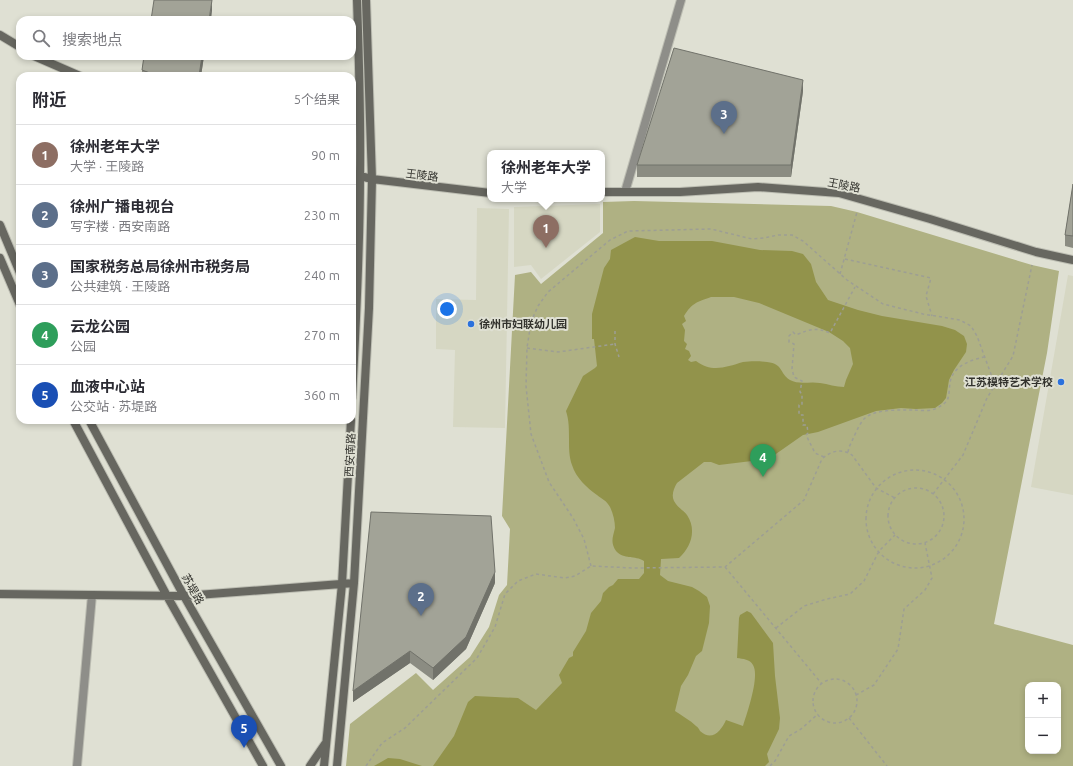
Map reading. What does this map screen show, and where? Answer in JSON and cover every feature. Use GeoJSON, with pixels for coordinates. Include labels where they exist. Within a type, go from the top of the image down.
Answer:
{"type":"FeatureCollection","features":[{"type":"Feature","properties":{"kind":"main road"},"geometry":{"type":"LineString","coordinates":[[356,329],[360,176],[360,77],[357,0]]}},
{"type":"Feature","properties":{"kind":"main road","name":"西安南路"},"geometry":{"type":"LineString","coordinates":[[337,766],[354,583],[369,308],[372,179],[366,0]]}},
{"type":"Feature","properties":{"kind":"main road"},"geometry":{"type":"LineString","coordinates":[[0,35],[16,45]]}},
{"type":"Feature","properties":{"kind":"main road"},"geometry":{"type":"LineString","coordinates":[[43,60],[71,72]]}},
{"type":"Feature","properties":{"kind":"main road","name":"王陵路"},"geometry":{"type":"LineString","coordinates":[[356,175],[372,179],[487,193]]}},
{"type":"Feature","properties":{"kind":"main road","name":"王陵路"},"geometry":{"type":"LineString","coordinates":[[605,192],[680,192],[758,187],[839,193],[930,219],[1036,252],[1073,260]]}},
{"type":"Feature","properties":{"kind":"main road"},"geometry":{"type":"LineString","coordinates":[[0,225],[16,263]]}},
{"type":"Feature","properties":{"kind":"main road"},"geometry":{"type":"LineString","coordinates":[[0,258],[16,296]]}},
{"type":"Feature","properties":{"kind":"main road"},"geometry":{"type":"LineString","coordinates":[[75,424],[167,596],[263,766]]}},
{"type":"Feature","properties":{"kind":"main road","name":"苏堤路"},"geometry":{"type":"LineString","coordinates":[[91,424],[184,596],[281,765]]}},
{"type":"Feature","properties":{"kind":"main road","name":"西安南路"},"geometry":{"type":"LineString","coordinates":[[324,766],[342,584],[351,424]]}},
{"type":"Feature","properties":{"kind":"main road"},"geometry":{"type":"LineString","coordinates":[[0,594],[184,596],[354,583]]}},
{"type":"Feature","properties":{"kind":"main road"},"geometry":{"type":"LineString","coordinates":[[310,766],[326,742]]}},
{"type":"Feature","properties":{"kind":"street"},"geometry":{"type":"LineString","coordinates":[[625,192],[680,0]]}},
{"type":"Feature","properties":{"kind":"street"},"geometry":{"type":"LineString","coordinates":[[77,766],[92,595]]}},
{"type":"Feature","properties":{"kind":"path"},"geometry":{"type":"LineString","coordinates":[[840,274],[857,212]]}},
{"type":"Feature","properties":{"kind":"path"},"geometry":{"type":"LineString","coordinates":[[591,566],[584,539],[573,518],[549,482],[531,434],[526,386],[526,348],[531,322],[538,306],[548,292],[610,240],[628,231],[711,229],[752,239],[778,235],[792,235],[803,241],[840,274],[883,304],[932,316],[960,320],[971,326],[977,336],[995,385]]}},
{"type":"Feature","properties":{"kind":"path"},"geometry":{"type":"LineString","coordinates":[[845,259],[931,278],[926,296],[932,316]]}},
{"type":"Feature","properties":{"kind":"path"},"geometry":{"type":"LineString","coordinates":[[933,494],[963,455],[987,398],[1013,356],[1032,265]]}},
{"type":"Feature","properties":{"kind":"path"},"geometry":{"type":"LineString","coordinates":[[824,457],[816,453],[806,435],[808,433],[807,425],[803,425],[803,415],[800,415],[799,405],[802,405],[802,394],[800,392],[802,381],[794,377],[792,369],[794,344],[789,342],[789,336],[793,332],[796,335],[811,329],[821,329],[830,333],[856,286]]}},
{"type":"Feature","properties":{"kind":"path"},"geometry":{"type":"LineString","coordinates":[[615,331],[615,344],[619,357]]}},
{"type":"Feature","properties":{"kind":"path"},"geometry":{"type":"LineString","coordinates":[[526,348],[558,352],[615,344]]}},
{"type":"Feature","properties":{"kind":"path"},"geometry":{"type":"LineString","coordinates":[[848,452],[849,447],[864,418],[890,410],[934,409],[942,405],[948,400],[950,394],[950,382],[953,374],[960,367],[970,361],[984,356]]}},
{"type":"Feature","properties":{"kind":"path"},"geometry":{"type":"LineString","coordinates":[[366,766],[382,743],[405,728],[477,658],[495,627],[505,594],[518,581],[536,574],[565,578],[575,576],[591,566],[633,568],[725,567],[804,500],[822,459],[828,454],[834,452],[848,452],[852,455],[876,488],[895,498]]}},
{"type":"Feature","properties":{"kind":"path"},"geometry":{"type":"LineString","coordinates":[[919,470],[935,474],[949,483],[959,497],[964,513],[963,530],[956,545],[945,558],[930,566],[915,568],[899,565],[885,558],[874,547],[868,532],[866,517],[869,502],[876,488],[888,478],[902,471],[919,470]]}},
{"type":"Feature","properties":{"kind":"path"},"geometry":{"type":"LineString","coordinates":[[910,489],[920,489],[929,491],[933,494],[942,505],[944,514],[944,523],[940,532],[925,543],[916,544],[907,543],[896,535],[889,524],[890,506],[895,498],[910,489]]}},
{"type":"Feature","properties":{"kind":"path"},"geometry":{"type":"LineString","coordinates":[[776,628],[804,606],[850,594],[864,581],[879,551],[896,535]]}},
{"type":"Feature","properties":{"kind":"path"},"geometry":{"type":"LineString","coordinates":[[856,695],[874,684],[898,649],[904,609],[925,590],[932,578],[925,543]]}},
{"type":"Feature","properties":{"kind":"path"},"geometry":{"type":"LineString","coordinates":[[725,567],[822,684]]}},
{"type":"Feature","properties":{"kind":"path"},"geometry":{"type":"LineString","coordinates":[[836,679],[844,681],[850,685],[856,695],[857,706],[854,713],[848,718],[836,723],[823,719],[814,708],[813,702],[814,695],[822,684],[829,680],[836,679]]}},
{"type":"Feature","properties":{"kind":"path"},"geometry":{"type":"LineString","coordinates":[[770,766],[775,761],[789,736],[801,729],[818,714]]}},
{"type":"Feature","properties":{"kind":"path"},"geometry":{"type":"LineString","coordinates":[[848,718],[887,766]]}},
{"type":"Feature","properties":{"kind":"shaded area"},"geometry":{"type":"Polygon","coordinates":[[[600,204],[600,232],[541,279],[531,265],[514,267],[514,207],[600,204]]]}},
{"type":"Feature","properties":{"kind":"shaded area","name":"徐州市妇联幼儿园"},"geometry":{"type":"Polygon","coordinates":[[[477,208],[509,209],[505,428],[453,427],[455,350],[436,349],[436,299],[476,300],[477,208]]]}},
{"type":"Feature","properties":{"kind":"shaded area"},"geometry":{"type":"Polygon","coordinates":[[[635,237],[659,241],[712,241],[760,250],[792,251],[803,254],[811,264],[816,282],[828,300],[882,316],[942,326],[955,330],[964,336],[967,344],[966,352],[949,380],[946,398],[935,408],[901,408],[876,411],[818,432],[803,435],[773,456],[760,460],[719,465],[711,462],[704,462],[677,483],[675,487],[673,499],[687,515],[690,521],[692,526],[691,538],[687,549],[679,558],[661,559],[660,575],[668,581],[692,587],[699,591],[707,597],[710,606],[709,623],[702,651],[696,656],[688,675],[681,686],[675,711],[698,727],[704,734],[708,735],[716,734],[722,728],[726,720],[743,726],[754,686],[755,670],[750,662],[737,658],[739,618],[740,615],[747,611],[751,613],[773,643],[780,718],[779,729],[767,754],[769,762],[765,766],[433,766],[454,736],[468,702],[475,696],[518,698],[536,710],[562,683],[559,675],[569,658],[573,656],[573,652],[586,631],[591,613],[601,601],[603,593],[618,579],[639,579],[644,573],[644,561],[637,558],[622,556],[614,548],[613,537],[615,523],[610,507],[589,489],[579,478],[572,465],[569,452],[569,425],[566,411],[583,376],[597,366],[594,339],[592,339],[592,314],[604,268],[610,259],[611,250],[635,237]],[[711,297],[702,300],[690,308],[684,316],[686,321],[682,324],[685,330],[684,341],[687,344],[685,349],[689,351],[691,356],[688,360],[691,362],[696,361],[702,365],[713,368],[725,367],[743,362],[767,362],[779,367],[790,380],[793,381],[844,387],[853,364],[850,348],[843,341],[829,332],[759,303],[734,297],[711,297]]]}},
{"type":"Feature","properties":{"kind":"shaded area","name":"江苏模特艺术学校"},"geometry":{"type":"Polygon","coordinates":[[[1068,275],[1073,276],[1073,495],[1031,487],[1068,275]]]}},
{"type":"Feature","properties":{"kind":"shaded area"},"geometry":{"type":"Polygon","coordinates":[[[388,758],[400,759],[422,766],[374,766],[388,758]]]}},
{"type":"Feature","properties":{"kind":"green space"},"geometry":{"type":"Polygon","coordinates":[[[634,201],[831,206],[857,212],[1032,265],[1059,271],[1047,353],[994,624],[1073,645],[1073,766],[346,766],[350,724],[416,673],[433,690],[470,657],[489,627],[499,595],[507,585],[510,529],[502,516],[515,275],[531,272],[541,284],[603,233],[603,202],[634,201]]]}},
{"type":"Feature","properties":{"kind":"building"},"geometry":{"type":"Polygon","coordinates":[[[154,0],[212,0],[210,16],[152,16],[154,0]]]}},
{"type":"Feature","properties":{"kind":"building"},"geometry":{"type":"Polygon","coordinates":[[[674,48],[803,80],[791,165],[637,165],[674,48]]]}},
{"type":"Feature","properties":{"kind":"building"},"geometry":{"type":"Polygon","coordinates":[[[143,60],[201,60],[200,72],[147,72],[142,70],[143,60]]]}},
{"type":"Feature","properties":{"kind":"building"},"geometry":{"type":"Polygon","coordinates":[[[1073,184],[1073,236],[1065,235],[1073,184]]]}},
{"type":"Feature","properties":{"kind":"building"},"geometry":{"type":"Polygon","coordinates":[[[371,512],[491,516],[495,572],[466,637],[433,668],[410,651],[353,691],[371,512]]]}},
{"type":"Feature","properties":{"kind":"place","name":"国家税务总局徐州市税务局"},"geometry":{"type":"Point","coordinates":[724,134]}},
{"type":"Feature","properties":{"kind":"place","name":"徐州老年大学"},"geometry":{"type":"Point","coordinates":[546,248]}},
{"type":"Feature","properties":{"kind":"place","name":"徐州市妇联幼儿园"},"geometry":{"type":"Point","coordinates":[471,324]}},
{"type":"Feature","properties":{"kind":"place","name":"江苏模特艺术学校"},"geometry":{"type":"Point","coordinates":[1061,382]}},
{"type":"Feature","properties":{"kind":"place","name":"云龙公园"},"geometry":{"type":"Point","coordinates":[763,477]}},
{"type":"Feature","properties":{"kind":"place","name":"徐州广播电视台"},"geometry":{"type":"Point","coordinates":[421,616]}},
{"type":"Feature","properties":{"kind":"place","name":"血液中心站"},"geometry":{"type":"Point","coordinates":[244,748]}}]}
